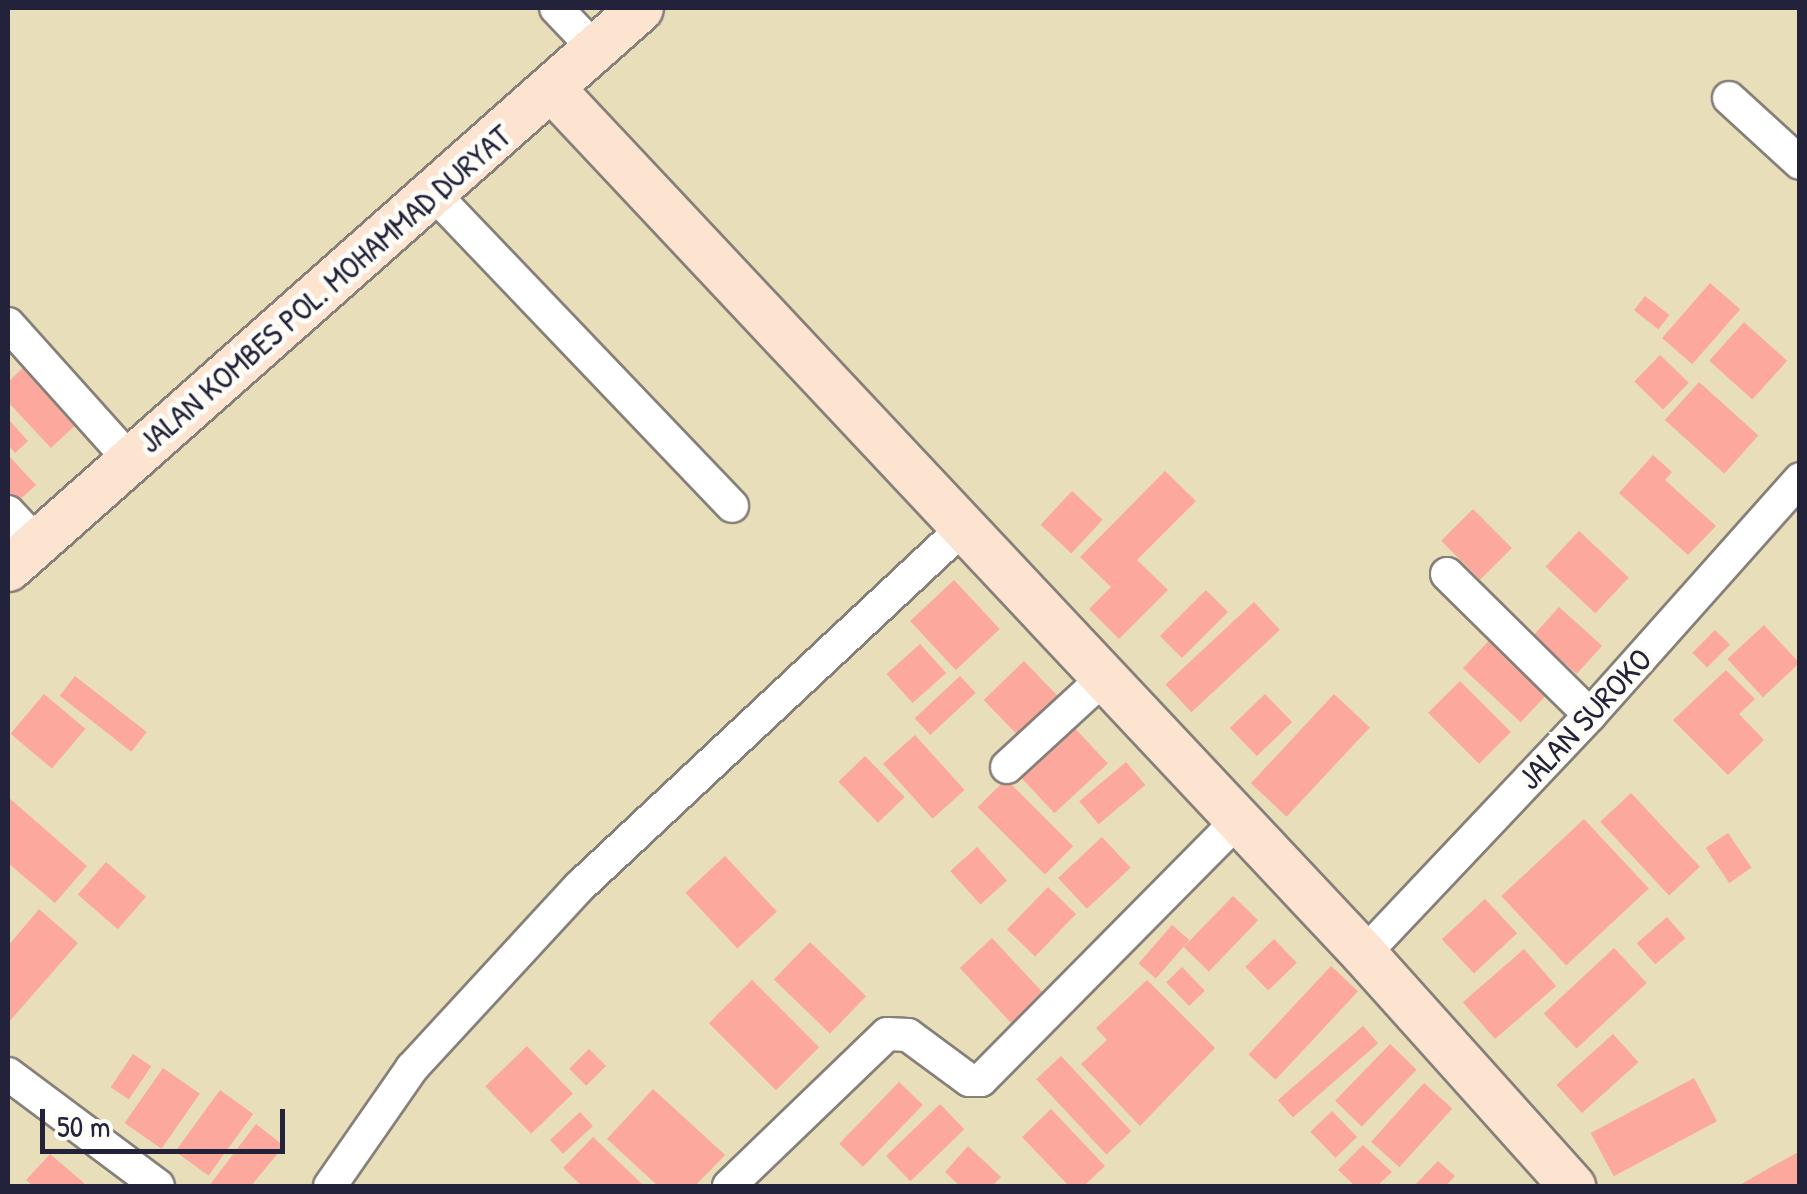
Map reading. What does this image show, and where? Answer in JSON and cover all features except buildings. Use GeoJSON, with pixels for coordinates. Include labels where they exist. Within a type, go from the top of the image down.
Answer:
{"type":"FeatureCollection","features":[{"type":"Feature","properties":{"kind":"street"},"geometry":{"type":"LineString","coordinates":[[556,8],[594,49]]}},
{"type":"Feature","properties":{"kind":"street","name":"JALAN KOMBES POL. MOHAMMAD DURYAT"},"geometry":{"type":"LineString","coordinates":[[17,541],[130,460],[436,195],[640,8]]}},
{"type":"Feature","properties":{"kind":"street"},"geometry":{"type":"LineString","coordinates":[[552,89],[1364,954],[1572,1186]]}},
{"type":"Feature","properties":{"kind":"street"},"geometry":{"type":"LineString","coordinates":[[1729,98],[1800,163]]}},
{"type":"Feature","properties":{"kind":"street"},"geometry":{"type":"LineString","coordinates":[[436,195],[732,506]]}},
{"type":"Feature","properties":{"kind":"street"},"geometry":{"type":"LineString","coordinates":[[8,324],[130,460]]}},
{"type":"Feature","properties":{"kind":"street","name":"JALAN SUROKO"},"geometry":{"type":"LineString","coordinates":[[1364,954],[1590,716],[1800,479]]}},
{"type":"Feature","properties":{"kind":"street"},"geometry":{"type":"LineString","coordinates":[[330,1186],[412,1068],[579,887],[965,526]]}},
{"type":"Feature","properties":{"kind":"street"},"geometry":{"type":"LineString","coordinates":[[1447,574],[1590,716]]}},
{"type":"Feature","properties":{"kind":"street"},"geometry":{"type":"LineString","coordinates":[[1007,767],[1105,677]]}},
{"type":"Feature","properties":{"kind":"street"},"geometry":{"type":"LineString","coordinates":[[729,1186],[887,1034],[908,1035],[969,1080],[981,1080],[1238,820]]}},
{"type":"Feature","properties":{"kind":"street"},"geometry":{"type":"LineString","coordinates":[[8,1074],[158,1186]]}}]}
